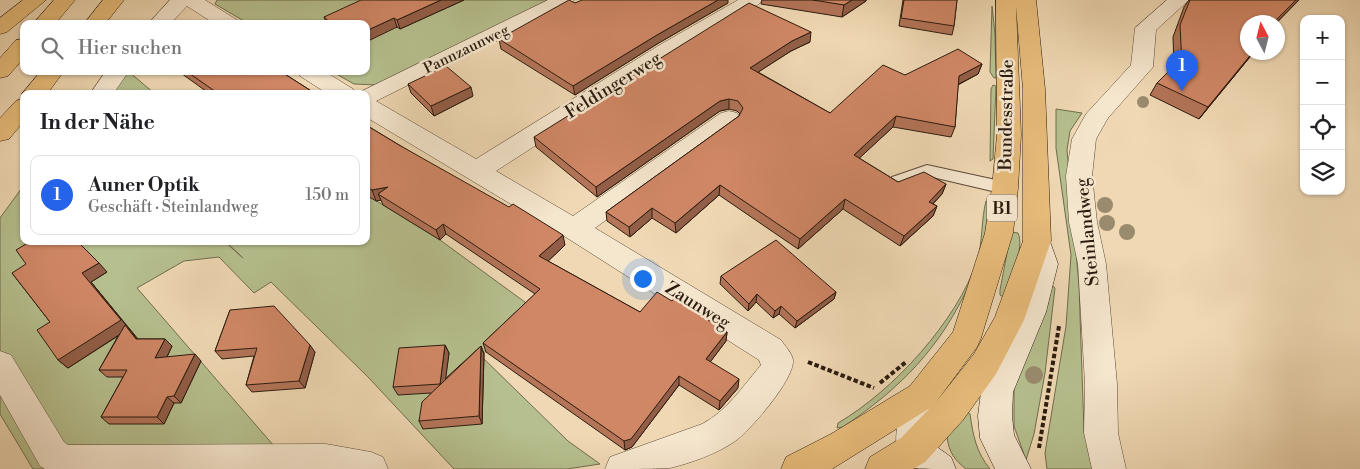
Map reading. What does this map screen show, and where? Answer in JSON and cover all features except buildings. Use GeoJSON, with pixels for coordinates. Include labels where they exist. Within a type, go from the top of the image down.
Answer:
{"type":"FeatureCollection","features":[{"type":"Feature","properties":{"kind":"main road"},"geometry":{"type":"LineString","coordinates":[[0,28],[36,0]]}},
{"type":"Feature","properties":{"kind":"main road"},"geometry":{"type":"LineString","coordinates":[[47,20],[65,0]]}},
{"type":"Feature","properties":{"kind":"main road"},"geometry":{"type":"LineString","coordinates":[[97,20],[114,0]]}},
{"type":"Feature","properties":{"kind":"main road","name":"Bundesstraße"},"geometry":{"type":"LineString","coordinates":[[798,469],[843,445],[921,396],[966,338],[999,233],[1005,188],[1009,135],[1006,0]]}},
{"type":"Feature","properties":{"kind":"main road","name":"Bundesstraße"},"geometry":{"type":"LineString","coordinates":[[882,469],[926,460],[951,409],[985,364],[1008,320],[1037,241],[1034,88],[1026,0]]}},
{"type":"Feature","properties":{"kind":"main road"},"geometry":{"type":"LineString","coordinates":[[0,71],[20,49]]}},
{"type":"Feature","properties":{"kind":"main road"},"geometry":{"type":"LineString","coordinates":[[37,90],[50,75]]}},
{"type":"Feature","properties":{"kind":"main road"},"geometry":{"type":"LineString","coordinates":[[0,133],[20,110]]}},
{"type":"Feature","properties":{"kind":"street"},"geometry":{"type":"LineString","coordinates":[[162,20],[182,0]]}},
{"type":"Feature","properties":{"kind":"street"},"geometry":{"type":"LineString","coordinates":[[191,0],[224,20]]}},
{"type":"Feature","properties":{"kind":"street","name":"Pannzaunweg"},"geometry":{"type":"LineString","coordinates":[[370,95],[564,0]]}},
{"type":"Feature","properties":{"kind":"street","name":"Feldingerweg"},"geometry":{"type":"LineString","coordinates":[[475,172],[666,51],[752,0]]}},
{"type":"Feature","properties":{"kind":"street","name":"Steinlandweg"},"geometry":{"type":"LineString","coordinates":[[1109,469],[1101,433],[1101,384],[1092,264],[1083,222],[1079,176],[1084,139],[1098,114],[1142,67],[1146,28],[1179,0]]}},
{"type":"Feature","properties":{"kind":"street"},"geometry":{"type":"LineString","coordinates":[[104,90],[115,75]]}},
{"type":"Feature","properties":{"kind":"street"},"geometry":{"type":"LineString","coordinates":[[314,75],[339,90]]}},
{"type":"Feature","properties":{"kind":"street","name":"Zaunweg"},"geometry":{"type":"LineString","coordinates":[[370,108],[574,229],[770,350],[777,359]]}},
{"type":"Feature","properties":{"kind":"street"},"geometry":{"type":"LineString","coordinates":[[574,229],[729,119]]}},
{"type":"Feature","properties":{"kind":"street"},"geometry":{"type":"LineString","coordinates":[[1014,469],[997,438],[995,416],[997,392],[1031,312],[1044,264],[1037,241]]}},
{"type":"Feature","properties":{"kind":"street"},"geometry":{"type":"LineString","coordinates":[[622,469],[712,437],[724,430],[738,417],[776,370],[777,359]]}},
{"type":"Feature","properties":{"kind":"street"},"geometry":{"type":"LineString","coordinates":[[0,365],[52,454],[62,461],[76,463],[326,461],[371,469]]}},
{"type":"Feature","properties":{"kind":"street"},"geometry":{"type":"LineString","coordinates":[[921,396],[914,422],[926,460]]}},
{"type":"Feature","properties":{"kind":"lane"},"geometry":{"type":"LineString","coordinates":[[897,181],[927,170],[1005,188]]}},
{"type":"Feature","properties":{"kind":"path"},"geometry":{"type":"LineString","coordinates":[[777,359],[808,362],[876,387]]}},
{"type":"Feature","properties":{"kind":"path"},"geometry":{"type":"LineString","coordinates":[[868,392],[909,360]]}},
{"type":"Feature","properties":{"kind":"green space"},"geometry":{"type":"Polygon","coordinates":[[[217,0],[552,0],[377,85],[354,84],[338,75],[370,75],[370,20],[242,20],[215,4],[217,0]]]}},
{"type":"Feature","properties":{"kind":"green space"},"geometry":{"type":"Polygon","coordinates":[[[992,6],[995,34],[996,78],[990,72],[992,6]]]}},
{"type":"Feature","properties":{"kind":"green space"},"geometry":{"type":"Polygon","coordinates":[[[124,75],[133,75],[150,90],[111,90],[124,75]]]}},
{"type":"Feature","properties":{"kind":"green space"},"geometry":{"type":"Polygon","coordinates":[[[993,85],[996,86],[993,159],[990,161],[991,89],[993,85]]]}},
{"type":"Feature","properties":{"kind":"green space"},"geometry":{"type":"Polygon","coordinates":[[[1056,109],[1082,113],[1070,131],[1067,150],[1079,286],[1084,431],[1094,469],[1047,469],[1045,453],[1066,326],[1071,255],[1056,148],[1056,109]]]}},
{"type":"Feature","properties":{"kind":"green space"},"geometry":{"type":"Polygon","coordinates":[[[20,190],[20,245],[228,245],[243,258],[229,245],[370,245],[370,197],[440,240],[533,308],[481,356],[568,441],[600,464],[567,469],[454,469],[367,376],[271,282],[254,293],[219,257],[184,261],[137,288],[294,469],[33,469],[0,414],[0,218],[20,190]]]}},
{"type":"Feature","properties":{"kind":"green space"},"geometry":{"type":"Polygon","coordinates":[[[986,201],[992,205],[993,210],[980,257],[974,275],[959,306],[946,327],[901,381],[864,412],[843,427],[837,428],[838,423],[880,393],[901,374],[921,353],[955,307],[968,284],[977,261],[986,201]]]}},
{"type":"Feature","properties":{"kind":"green space"},"geometry":{"type":"Polygon","coordinates":[[[1011,232],[1018,233],[1020,247],[1016,265],[1003,297],[1000,295],[1000,290],[1011,232]]]}},
{"type":"Feature","properties":{"kind":"green space"},"geometry":{"type":"Polygon","coordinates":[[[1052,285],[1055,288],[1045,373],[1034,434],[1026,460],[1014,426],[1014,382],[1052,285]]]}},
{"type":"Feature","properties":{"kind":"green space"},"geometry":{"type":"Polygon","coordinates":[[[967,412],[970,414],[978,450],[990,469],[966,469],[951,452],[947,437],[967,412]]]}},
{"type":"Feature","properties":{"kind":"place","name":"Auner Optik"},"geometry":{"type":"Point","coordinates":[1182,91]}}]}
